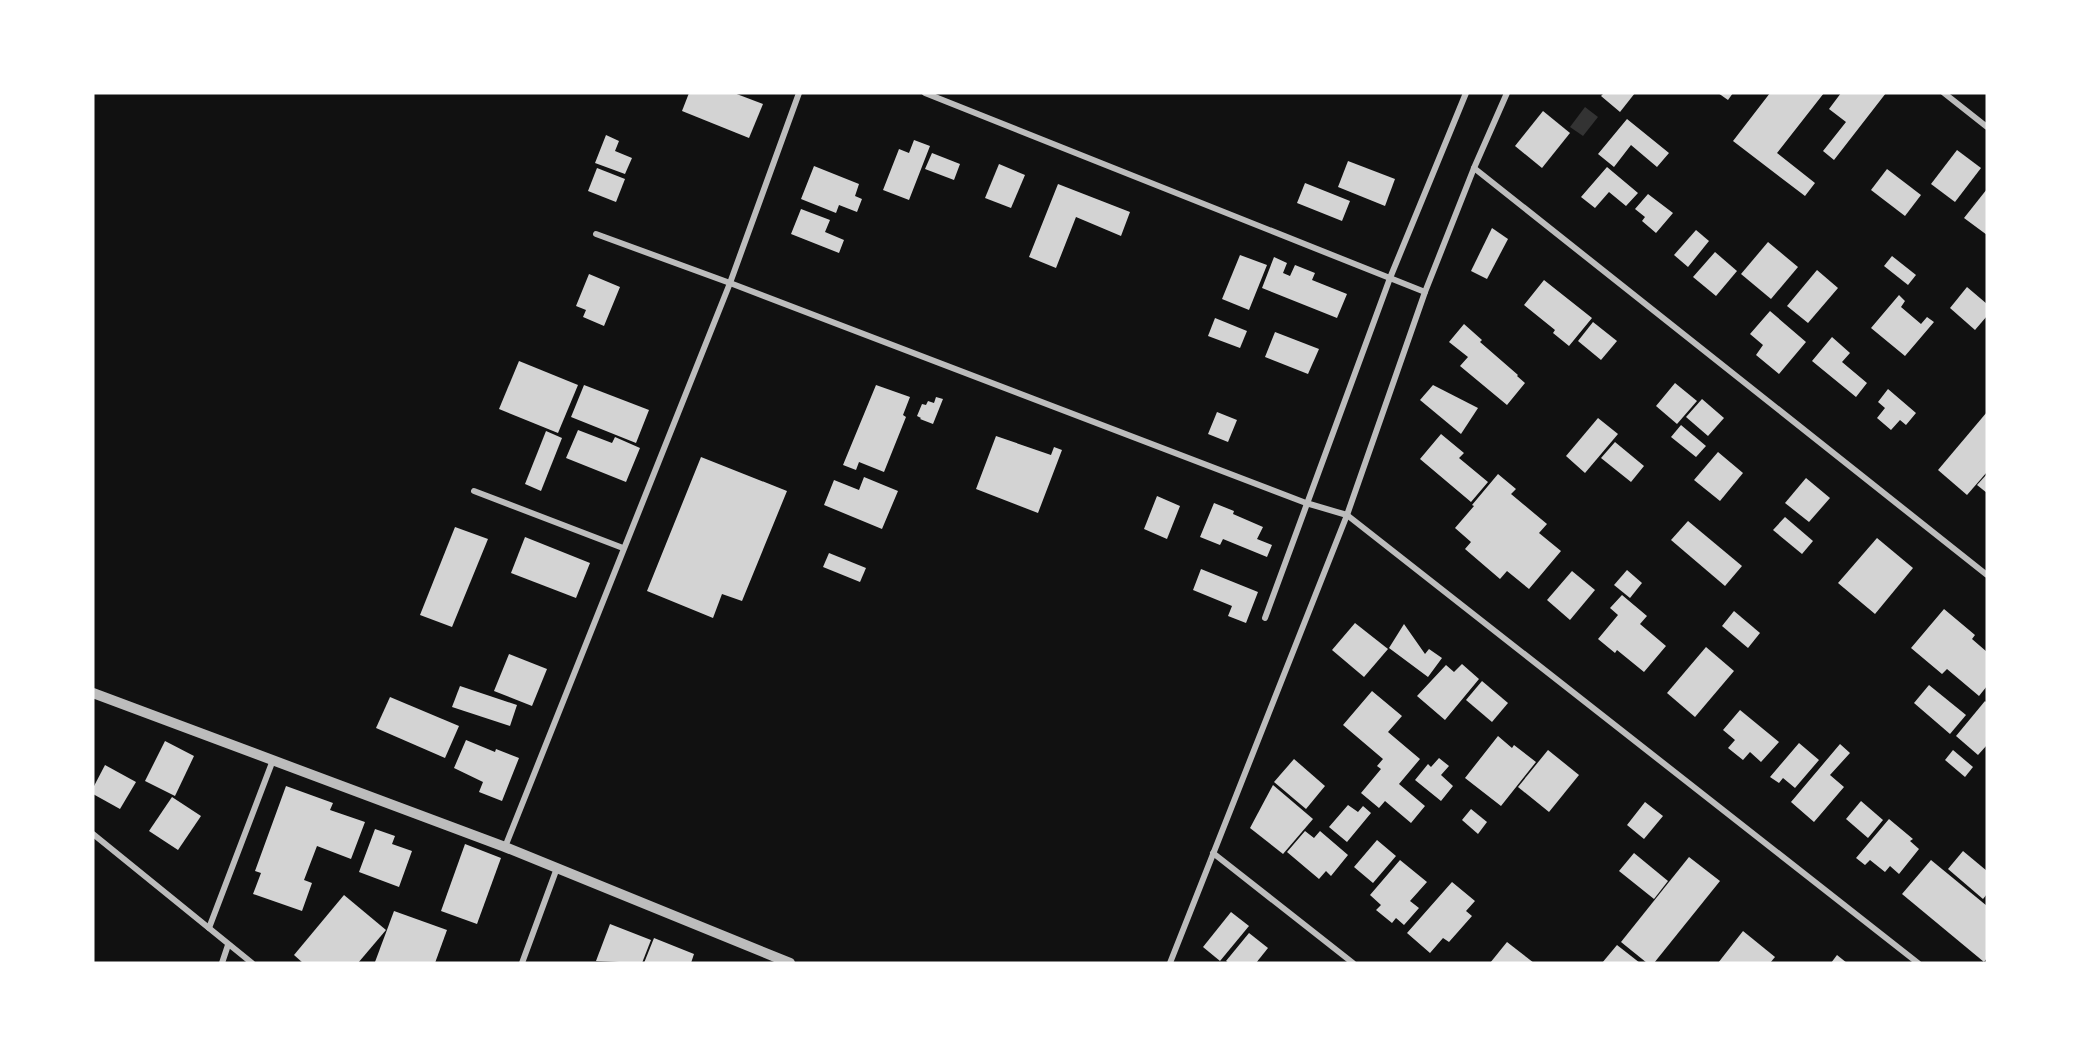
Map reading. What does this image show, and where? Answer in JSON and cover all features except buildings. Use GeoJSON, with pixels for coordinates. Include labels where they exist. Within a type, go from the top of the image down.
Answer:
{"type":"FeatureCollection","features":[{"type":"Feature","properties":{"kind":"street"},"geometry":{"type":"LineString","coordinates":[[505,847],[730,283],[799,93]]}},
{"type":"Feature","properties":{"kind":"street"},"geometry":{"type":"LineString","coordinates":[[925,93],[1425,292]]}},
{"type":"Feature","properties":{"kind":"street"},"geometry":{"type":"LineString","coordinates":[[1265,618],[1390,278],[1466,93]]}},
{"type":"Feature","properties":{"kind":"street"},"geometry":{"type":"LineString","coordinates":[[1170,963],[1347,515],[1425,292],[1474,168],[1507,93]]}},
{"type":"Feature","properties":{"kind":"street"},"geometry":{"type":"LineString","coordinates":[[1944,93],[1987,127]]}},
{"type":"Feature","properties":{"kind":"street"},"geometry":{"type":"LineString","coordinates":[[1474,168],[1987,574]]}},
{"type":"Feature","properties":{"kind":"street"},"geometry":{"type":"LineString","coordinates":[[596,234],[1306,503],[1347,515],[1918,963]]}},
{"type":"Feature","properties":{"kind":"street"},"geometry":{"type":"LineString","coordinates":[[474,491],[623,548]]}},
{"type":"Feature","properties":{"kind":"street"},"geometry":{"type":"LineString","coordinates":[[93,693],[505,847],[790,963]]}},
{"type":"Feature","properties":{"kind":"street"},"geometry":{"type":"LineString","coordinates":[[209,928],[273,760]]}},
{"type":"Feature","properties":{"kind":"street"},"geometry":{"type":"LineString","coordinates":[[93,834],[252,963]]}},
{"type":"Feature","properties":{"kind":"street"},"geometry":{"type":"LineString","coordinates":[[1213,853],[1353,963]]}},
{"type":"Feature","properties":{"kind":"street"},"geometry":{"type":"LineString","coordinates":[[522,963],[557,868]]}},
{"type":"Feature","properties":{"kind":"street"},"geometry":{"type":"LineString","coordinates":[[222,963],[228,945]]}},
{"type":"Feature","properties":{"kind":"shaded area"},"geometry":{"type":"Polygon","coordinates":[[[1585,107],[1598,117],[1583,136],[1570,127],[1585,107]]]}}]}
